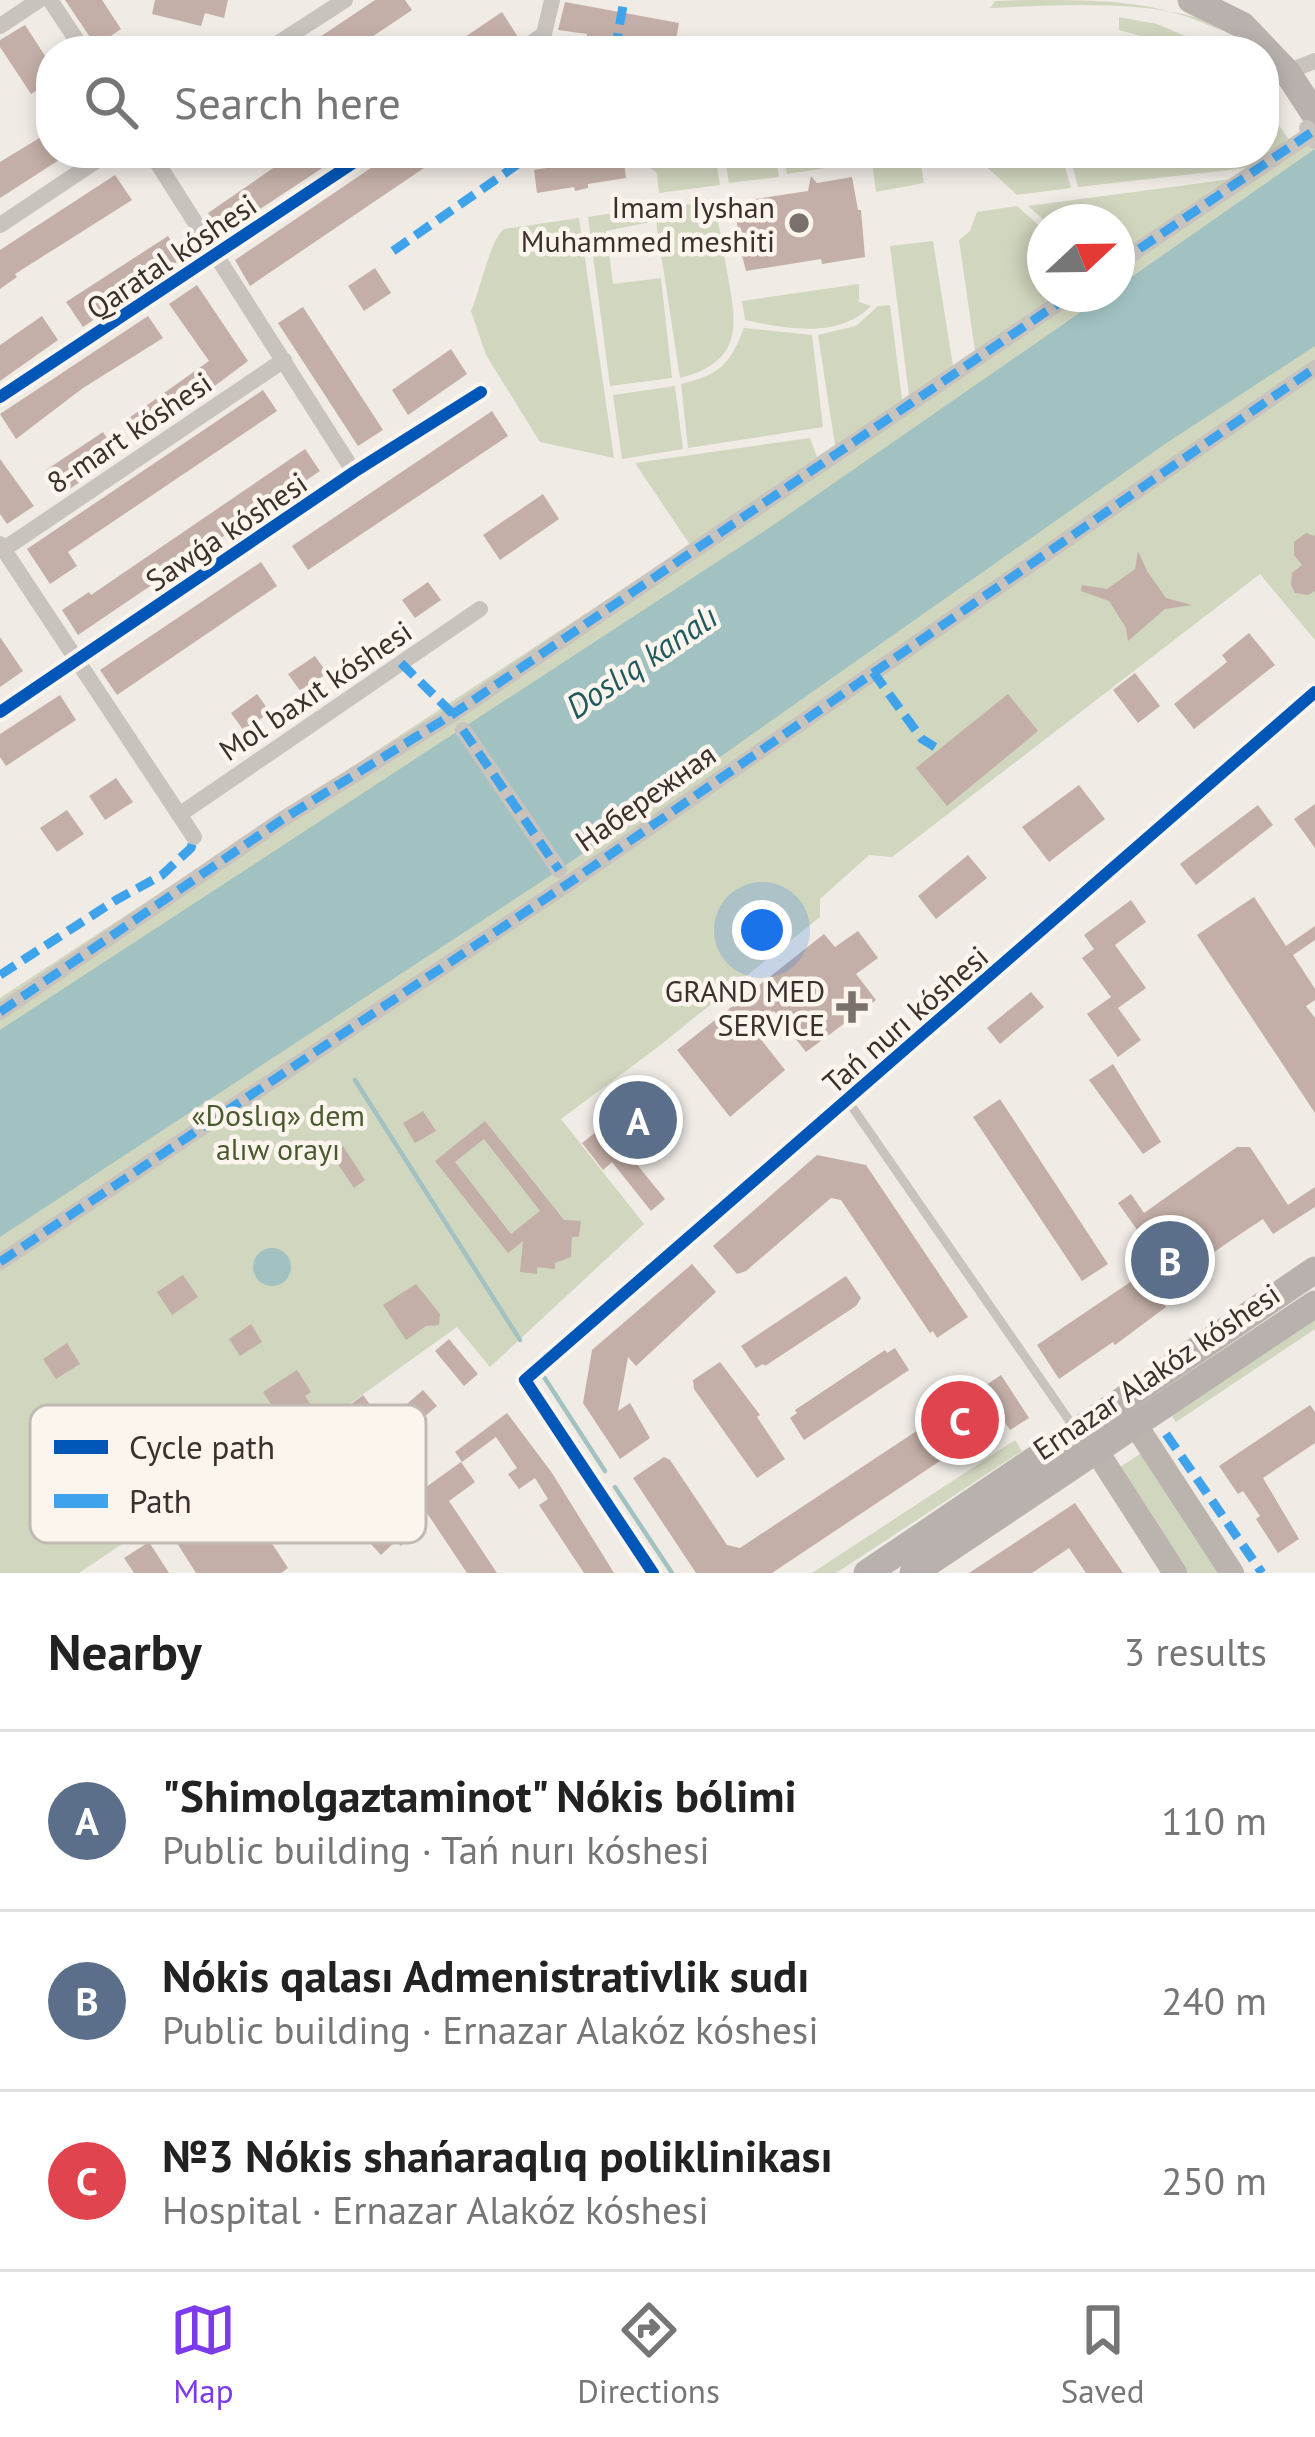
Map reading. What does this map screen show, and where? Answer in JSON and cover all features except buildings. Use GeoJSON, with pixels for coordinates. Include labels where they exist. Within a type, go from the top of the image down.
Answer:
{"type":"FeatureCollection","features":[{"type":"Feature","properties":{"kind":"main road"},"geometry":{"type":"LineString","coordinates":[[1191,0],[1242,25],[1253,36]]}},
{"type":"Feature","properties":{"kind":"main road"},"geometry":{"type":"LineString","coordinates":[[1279,64],[1311,126]]}},
{"type":"Feature","properties":{"kind":"main road","name":"Ernazar Alakóz kóshesi"},"geometry":{"type":"LineString","coordinates":[[914,1573],[1081,1440],[1315,1270]]}},
{"type":"Feature","properties":{"kind":"main road","name":"Ernazar Alakóz kóshesi"},"geometry":{"type":"LineString","coordinates":[[868,1573],[1081,1440],[1135,1424],[1315,1304]]}},
{"type":"Feature","properties":{"kind":"street"},"geometry":{"type":"LineString","coordinates":[[0,26],[39,0]]}},
{"type":"Feature","properties":{"kind":"street"},"geometry":{"type":"LineString","coordinates":[[50,0],[74,36]]}},
{"type":"Feature","properties":{"kind":"street"},"geometry":{"type":"LineString","coordinates":[[289,36],[345,0]]}},
{"type":"Feature","properties":{"kind":"street"},"geometry":{"type":"LineString","coordinates":[[541,36],[552,0]]}},
{"type":"Feature","properties":{"kind":"street"},"geometry":{"type":"LineString","coordinates":[[1217,0],[1242,25]]}},
{"type":"Feature","properties":{"kind":"street"},"geometry":{"type":"LineString","coordinates":[[1287,72],[1315,61]]}},
{"type":"Feature","properties":{"kind":"street"},"geometry":{"type":"LineString","coordinates":[[1279,149],[1311,126]]}},
{"type":"Feature","properties":{"kind":"street"},"geometry":{"type":"LineString","coordinates":[[0,225],[86,168]]}},
{"type":"Feature","properties":{"kind":"street"},"geometry":{"type":"LineString","coordinates":[[160,168],[354,472]]}},
{"type":"Feature","properties":{"kind":"street","name":"Qaratal kóshesi"},"geometry":{"type":"LineString","coordinates":[[0,397],[346,168]]}},
{"type":"Feature","properties":{"kind":"street"},"geometry":{"type":"LineString","coordinates":[[1135,251],[1252,168]]}},
{"type":"Feature","properties":{"kind":"street"},"geometry":{"type":"LineString","coordinates":[[0,1012],[284,819],[453,714],[1045,312]]}},
{"type":"Feature","properties":{"kind":"street","name":"8-mart kóshesi"},"geometry":{"type":"LineString","coordinates":[[2,546],[284,360]]}},
{"type":"Feature","properties":{"kind":"street","name":"Набережная"},"geometry":{"type":"LineString","coordinates":[[0,1262],[569,883],[1315,368]]}},
{"type":"Feature","properties":{"kind":"street","name":"Sawǵa kóshesi"},"geometry":{"type":"LineString","coordinates":[[0,712],[354,472],[481,392]]}},
{"type":"Feature","properties":{"kind":"street"},"geometry":{"type":"LineString","coordinates":[[2,546],[194,837]]}},
{"type":"Feature","properties":{"kind":"street","name":"Mol baxıt kóshesi"},"geometry":{"type":"LineString","coordinates":[[179,814],[481,609]]}},
{"type":"Feature","properties":{"kind":"street","name":"Tań nurı kóshesi"},"geometry":{"type":"LineString","coordinates":[[653,1573],[525,1380],[1315,692]]}},
{"type":"Feature","properties":{"kind":"street"},"geometry":{"type":"LineString","coordinates":[[463,730],[559,870]]}},
{"type":"Feature","properties":{"kind":"street"},"geometry":{"type":"LineString","coordinates":[[1135,1424],[1232,1573]]}},
{"type":"Feature","properties":{"kind":"street"},"geometry":{"type":"LineString","coordinates":[[1081,1440],[1174,1573]]}},
{"type":"Feature","properties":{"kind":"lane"},"geometry":{"type":"LineString","coordinates":[[848,1101],[1081,1440]]}},
{"type":"Feature","properties":{"kind":"green space"},"geometry":{"type":"Polygon","coordinates":[[[995,1],[1088,1],[1168,11],[1093,5],[990,8],[995,1]]]}},
{"type":"Feature","properties":{"kind":"green space"},"geometry":{"type":"Polygon","coordinates":[[[1168,11],[1195,17],[1227,34],[1192,19],[1168,11]]]}},
{"type":"Feature","properties":{"kind":"green space"},"geometry":{"type":"Polygon","coordinates":[[[1119,17],[1157,24],[1185,36],[1140,36],[1119,30],[1119,17]]]}},
{"type":"Feature","properties":{"kind":"green space","name":"«Doslıq» dem alıw orayı"},"geometry":{"type":"Polygon","coordinates":[[[1279,125],[1289,140],[1303,132],[1315,151],[1315,640],[1260,574],[892,857],[869,855],[820,899],[820,917],[561,1119],[644,1224],[490,1367],[457,1327],[348,1405],[30,1405],[30,1543],[124,1543],[79,1573],[0,1573],[0,998],[690,545],[635,463],[810,438],[817,457],[835,445],[818,335],[856,326],[878,306],[890,305],[902,399],[909,395],[890,246],[933,241],[953,366],[975,351],[959,240],[970,231],[977,212],[1017,206],[1027,215],[1027,312],[1135,312],[1135,204],[1043,204],[1232,179],[1246,168],[1279,168],[1279,125]]]}},
{"type":"Feature","properties":{"kind":"green space"},"geometry":{"type":"Polygon","coordinates":[[[650,168],[717,168],[720,185],[659,193],[657,173],[650,168]]]}},
{"type":"Feature","properties":{"kind":"green space"},"geometry":{"type":"Polygon","coordinates":[[[726,168],[778,168],[779,177],[729,183],[726,168]]]}},
{"type":"Feature","properties":{"kind":"green space"},"geometry":{"type":"Polygon","coordinates":[[[786,168],[826,168],[787,174],[786,168]]]}},
{"type":"Feature","properties":{"kind":"green space"},"geometry":{"type":"Polygon","coordinates":[[[873,168],[922,168],[924,183],[876,192],[873,168]]]}},
{"type":"Feature","properties":{"kind":"green space"},"geometry":{"type":"Polygon","coordinates":[[[988,168],[1065,168],[1071,188],[1017,195],[988,168]]]}},
{"type":"Feature","properties":{"kind":"green space","name":"«Doslıq» dem alıw orayı"},"geometry":{"type":"Polygon","coordinates":[[[1073,168],[1246,168],[1078,187],[1073,168]]]}},
{"type":"Feature","properties":{"kind":"green space"},"geometry":{"type":"Polygon","coordinates":[[[711,202],[730,286],[732,336],[717,361],[680,378],[654,208],[711,202]]]}},
{"type":"Feature","properties":{"kind":"green space"},"geometry":{"type":"Polygon","coordinates":[[[648,208],[651,222],[606,231],[613,284],[661,278],[672,378],[610,386],[588,217],[648,208]]]}},
{"type":"Feature","properties":{"kind":"green space"},"geometry":{"type":"Polygon","coordinates":[[[579,218],[614,458],[540,442],[486,355],[471,311],[504,229],[579,218]]]}},
{"type":"Feature","properties":{"kind":"green space"},"geometry":{"type":"Polygon","coordinates":[[[859,284],[859,302],[871,306],[843,323],[811,329],[745,320],[742,301],[859,284]]]}},
{"type":"Feature","properties":{"kind":"green space"},"geometry":{"type":"Polygon","coordinates":[[[744,328],[812,335],[823,427],[688,448],[681,384],[722,366],[744,328]]]}},
{"type":"Feature","properties":{"kind":"green space"},"geometry":{"type":"Polygon","coordinates":[[[675,386],[683,449],[622,459],[613,395],[675,386]]]}},
{"type":"Feature","properties":{"kind":"green space"},"geometry":{"type":"Polygon","coordinates":[[[1315,1319],[1315,1329],[1176,1422],[1171,1415],[1315,1319]]]}},
{"type":"Feature","properties":{"kind":"green space"},"geometry":{"type":"Polygon","coordinates":[[[1015,1440],[1022,1451],[836,1573],[812,1573],[1015,1440]]]}},
{"type":"Feature","properties":{"kind":"green space"},"geometry":{"type":"Polygon","coordinates":[[[1143,1452],[1221,1573],[1184,1573],[1117,1469],[1143,1452]]]}},
{"type":"Feature","properties":{"kind":"water","name":"Doslıq kanalı"},"geometry":{"type":"Polygon","coordinates":[[[1315,149],[1315,346],[1165,444],[559,870],[0,1237],[0,1030],[769,528],[1081,312],[1135,312],[1135,274],[1315,149]]]}},
{"type":"Feature","properties":{"kind":"water"},"geometry":{"type":"Polygon","coordinates":[[[272,1248],[285,1254],[291,1267],[285,1280],[272,1286],[259,1280],[253,1267],[259,1254],[272,1248]]]}},
{"type":"Feature","properties":{"kind":"waterway"},"geometry":{"type":"LineString","coordinates":[[355,1080],[520,1340]]}},
{"type":"Feature","properties":{"kind":"waterway"},"geometry":{"type":"LineString","coordinates":[[544,1377],[605,1471]]}},
{"type":"Feature","properties":{"kind":"waterway"},"geometry":{"type":"LineString","coordinates":[[615,1487],[672,1573]]}},
{"type":"Feature","properties":{"kind":"marked path"},"geometry":{"type":"LineString","coordinates":[[618,36],[624,0]]}},
{"type":"Feature","properties":{"kind":"marked path"},"geometry":{"type":"LineString","coordinates":[[1279,154],[1315,130]]}},
{"type":"Feature","properties":{"kind":"marked path"},"geometry":{"type":"LineString","coordinates":[[393,251],[512,168]]}},
{"type":"Feature","properties":{"kind":"marked path"},"geometry":{"type":"LineString","coordinates":[[1135,252],[1259,168]]}},
{"type":"Feature","properties":{"kind":"marked path"},"geometry":{"type":"LineString","coordinates":[[0,1012],[283,819],[453,714],[1045,312]]}},
{"type":"Feature","properties":{"kind":"marked path"},"geometry":{"type":"LineString","coordinates":[[0,1262],[569,883],[1315,368]]}},
{"type":"Feature","properties":{"kind":"marked path"},"geometry":{"type":"LineString","coordinates":[[401,663],[453,714]]}},
{"type":"Feature","properties":{"kind":"marked path"},"geometry":{"type":"LineString","coordinates":[[873,672],[922,739],[935,747]]}},
{"type":"Feature","properties":{"kind":"marked path"},"geometry":{"type":"LineString","coordinates":[[463,730],[559,870]]}},
{"type":"Feature","properties":{"kind":"marked path"},"geometry":{"type":"LineString","coordinates":[[0,975],[162,875],[191,848],[194,837]]}},
{"type":"Feature","properties":{"kind":"marked path"},"geometry":{"type":"LineString","coordinates":[[1166,1434],[1262,1573]]}},
{"type":"Feature","properties":{"kind":"cycle path"},"geometry":{"type":"LineString","coordinates":[[0,397],[345,168]]}},
{"type":"Feature","properties":{"kind":"cycle path"},"geometry":{"type":"LineString","coordinates":[[0,712],[354,472],[481,392]]}},
{"type":"Feature","properties":{"kind":"cycle path"},"geometry":{"type":"LineString","coordinates":[[653,1573],[525,1380],[1315,692]]}},
{"type":"Feature","properties":{"kind":"place","name":"Imam Iyshan Muhammed meshiti"},"geometry":{"type":"Point","coordinates":[799,223]}},
{"type":"Feature","properties":{"kind":"place","name":"GRAND MED SERVICE"},"geometry":{"type":"Point","coordinates":[852,1007]}},
{"type":"Feature","properties":{"kind":"place","name":"\"Shimolgaztaminot\" Nókis bólimi"},"geometry":{"type":"Point","coordinates":[638,1120]}},
{"type":"Feature","properties":{"kind":"place","name":"Nókis qalası Admenistrativlik sudı"},"geometry":{"type":"Point","coordinates":[1170,1260]}},
{"type":"Feature","properties":{"kind":"place","name":"№3 Nókis shańaraqlıq poliklinikası"},"geometry":{"type":"Point","coordinates":[960,1420]}}]}
